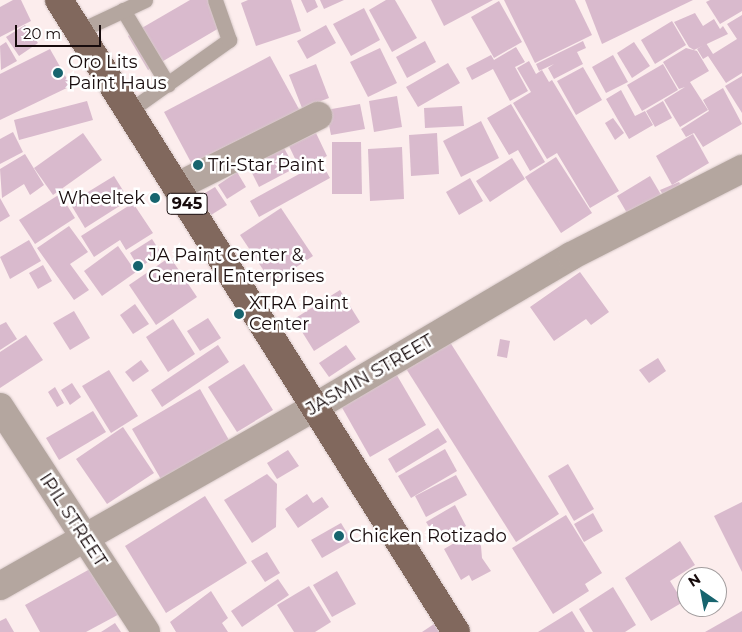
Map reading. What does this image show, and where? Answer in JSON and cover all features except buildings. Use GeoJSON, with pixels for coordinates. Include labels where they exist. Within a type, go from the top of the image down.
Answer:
{"type":"FeatureCollection","features":[{"type":"Feature","properties":{"kind":"main road","name":"945"},"geometry":{"type":"LineString","coordinates":[[59,0],[456,632]]}},
{"type":"Feature","properties":{"kind":"street"},"geometry":{"type":"LineString","coordinates":[[176,187],[318,116]]}},
{"type":"Feature","properties":{"kind":"street","name":"JASMIN STREET"},"geometry":{"type":"LineString","coordinates":[[0,586],[315,407],[571,256],[742,169]]}},
{"type":"Feature","properties":{"kind":"street","name":"IPIL STREET"},"geometry":{"type":"LineString","coordinates":[[0,407],[146,632]]}},
{"type":"Feature","properties":{"kind":"lane"},"geometry":{"type":"LineString","coordinates":[[79,31],[145,0]]}},
{"type":"Feature","properties":{"kind":"lane"},"geometry":{"type":"LineString","coordinates":[[129,112],[229,40],[215,0]]}},
{"type":"Feature","properties":{"kind":"lane"},"geometry":{"type":"LineString","coordinates":[[123,10],[168,85]]}},
{"type":"Feature","properties":{"kind":"place","name":"Oro Lits Paint Haus"},"geometry":{"type":"Point","coordinates":[58,73]}},
{"type":"Feature","properties":{"kind":"place","name":"Tri-Star Paint"},"geometry":{"type":"Point","coordinates":[198,165]}},
{"type":"Feature","properties":{"kind":"place","name":"Wheeltek"},"geometry":{"type":"Point","coordinates":[155,198]}},
{"type":"Feature","properties":{"kind":"place","name":"JA Paint Center & General Enterprises"},"geometry":{"type":"Point","coordinates":[138,266]}},
{"type":"Feature","properties":{"kind":"place","name":"XTRA Paint Center"},"geometry":{"type":"Point","coordinates":[239,314]}},
{"type":"Feature","properties":{"kind":"place","name":"Chicken Rotizado"},"geometry":{"type":"Point","coordinates":[339,536]}}]}
